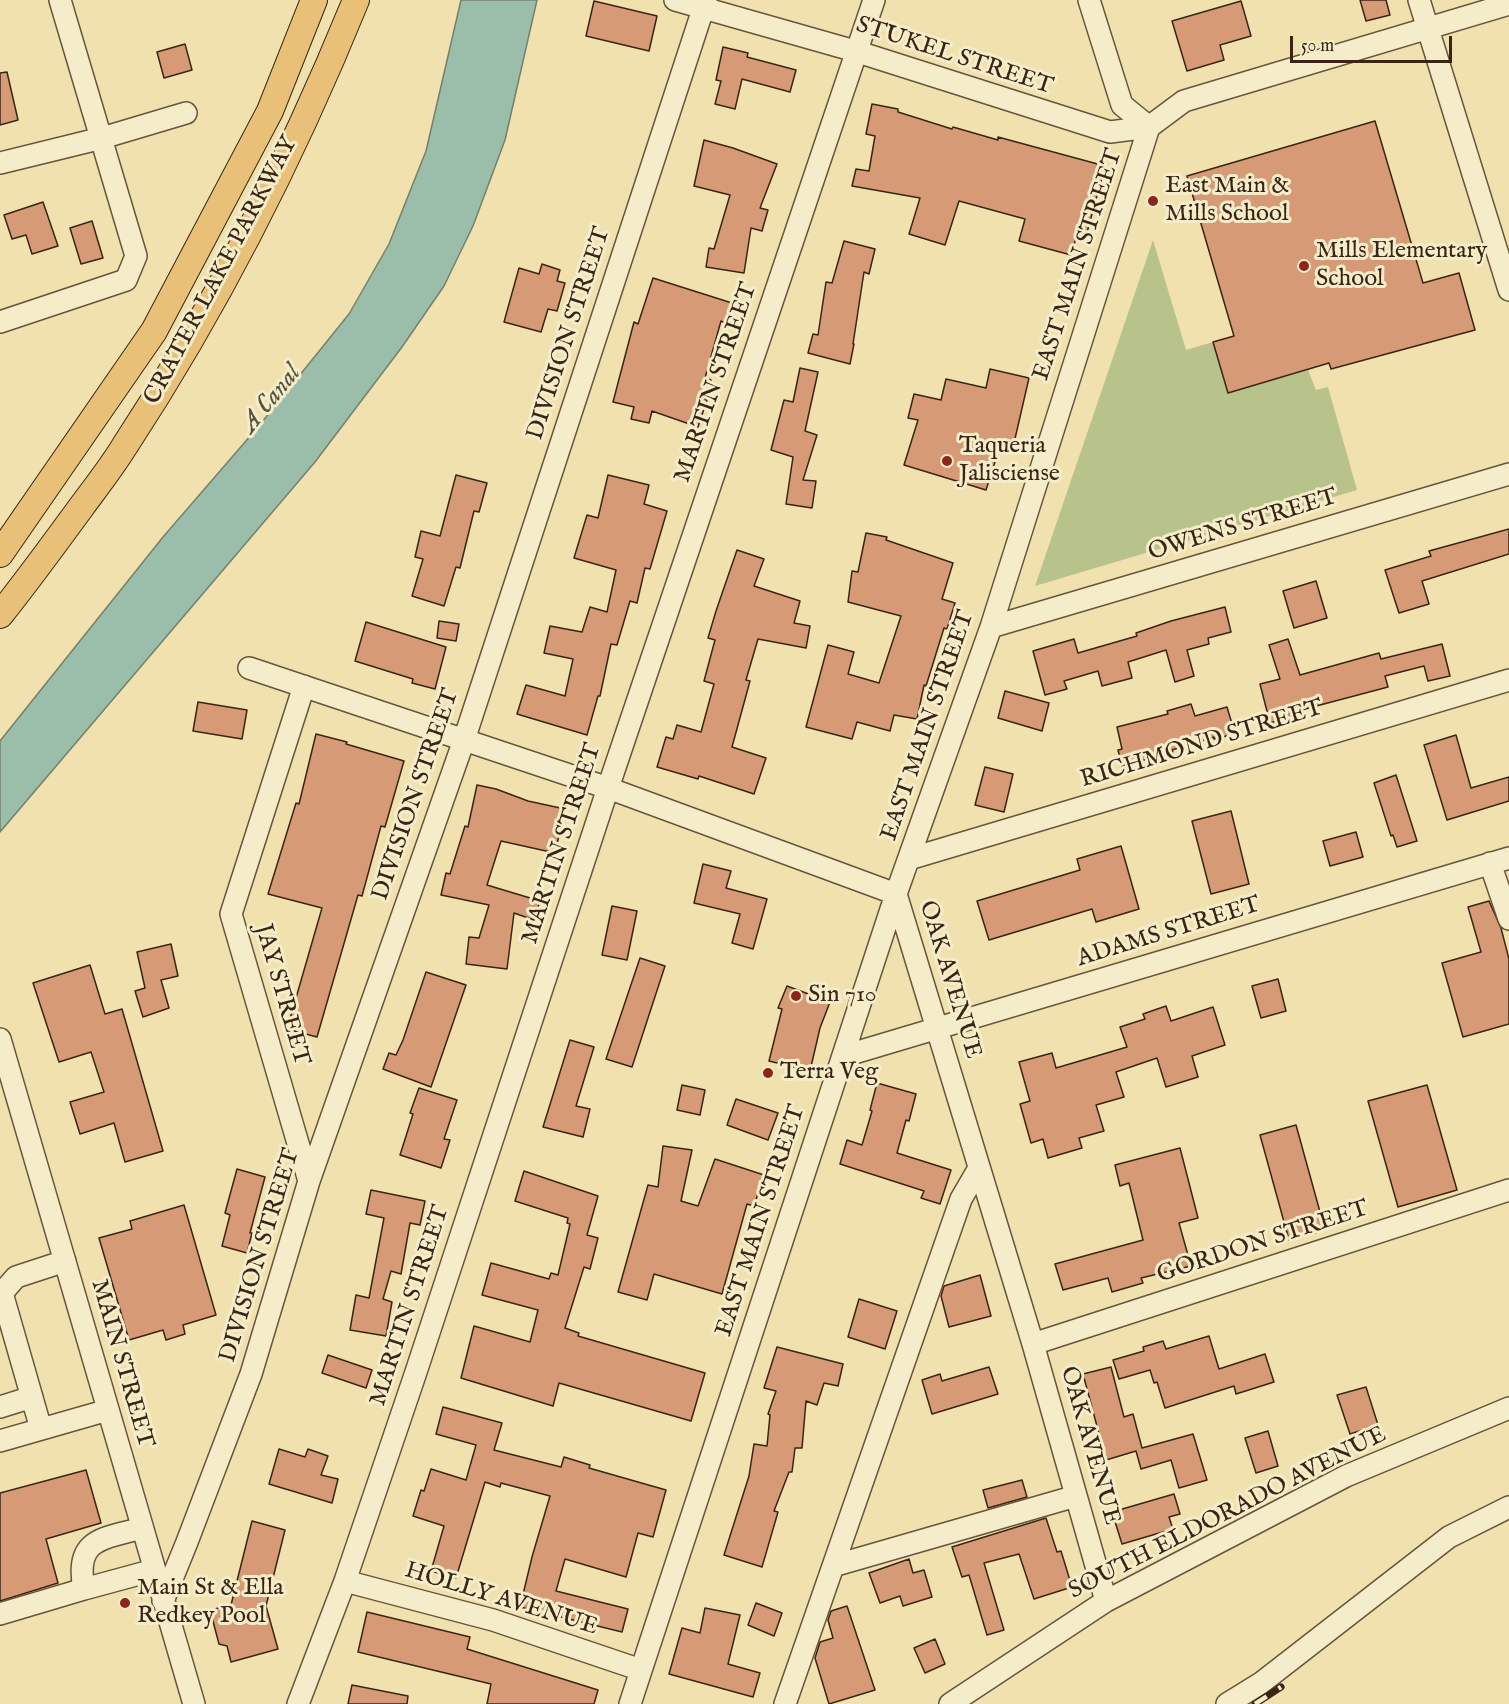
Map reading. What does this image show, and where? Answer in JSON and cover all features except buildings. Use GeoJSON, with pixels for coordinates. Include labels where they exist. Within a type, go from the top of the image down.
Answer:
{"type":"FeatureCollection","features":[{"type":"Feature","properties":{"kind":"main road","name":"CRATER LAKE PARKWAY"},"geometry":{"type":"LineString","coordinates":[[2,550],[154,331],[270,111],[314,0]]}},
{"type":"Feature","properties":{"kind":"main road","name":"CRATER LAKE PARKWAY"},"geometry":{"type":"LineString","coordinates":[[0,615],[124,448],[197,327],[265,203],[356,0]]}},
{"type":"Feature","properties":{"kind":"street"},"geometry":{"type":"LineString","coordinates":[[0,322],[126,280],[136,256],[60,0]]}},
{"type":"Feature","properties":{"kind":"street","name":"STUKEL STREET"},"geometry":{"type":"LineString","coordinates":[[675,0],[704,4],[1110,132],[1149,127]]}},
{"type":"Feature","properties":{"kind":"street","name":"MARTIN STREET"},"geometry":{"type":"LineString","coordinates":[[298,1704],[345,1581],[416,1372],[608,788],[874,0]]}},
{"type":"Feature","properties":{"kind":"street"},"geometry":{"type":"LineString","coordinates":[[1089,0],[1122,105],[1149,127]]}},
{"type":"Feature","properties":{"kind":"street"},"geometry":{"type":"LineString","coordinates":[[1419,0],[1509,290]]}},
{"type":"Feature","properties":{"kind":"street","name":"DIVISION STREET"},"geometry":{"type":"LineString","coordinates":[[163,1601],[251,1374],[309,1181],[464,740],[704,4]]}},
{"type":"Feature","properties":{"kind":"street","name":"EAST MAIN STREET"},"geometry":{"type":"LineString","coordinates":[[630,1704],[896,894],[991,627],[1149,127],[1184,101],[1509,4]]}},
{"type":"Feature","properties":{"kind":"street"},"geometry":{"type":"LineString","coordinates":[[0,163],[102,138],[186,113]]}},
{"type":"Feature","properties":{"kind":"street","name":"OWENS STREET"},"geometry":{"type":"LineString","coordinates":[[991,627],[1509,474]]}},
{"type":"Feature","properties":{"kind":"street","name":"OAK AVENUE"},"geometry":{"type":"LineString","coordinates":[[249,668],[608,788],[896,894],[1033,1344],[1106,1600]]}},
{"type":"Feature","properties":{"kind":"street","name":"RICHMOND STREET"},"geometry":{"type":"LineString","coordinates":[[909,859],[1509,680]]}},
{"type":"Feature","properties":{"kind":"street","name":"JAY STREET"},"geometry":{"type":"LineString","coordinates":[[304,686],[231,914],[309,1181]]}},
{"type":"Feature","properties":{"kind":"street"},"geometry":{"type":"LineString","coordinates":[[1500,860],[1509,919]]}},
{"type":"Feature","properties":{"kind":"street","name":"ADAMS STREET"},"geometry":{"type":"LineString","coordinates":[[844,1056],[1500,860]]}},
{"type":"Feature","properties":{"kind":"street","name":"MAIN STREET"},"geometry":{"type":"LineString","coordinates":[[0,1039],[194,1704]]}},
{"type":"Feature","properties":{"kind":"street"},"geometry":{"type":"LineString","coordinates":[[785,1704],[961,1199],[978,1168]]}},
{"type":"Feature","properties":{"kind":"street","name":"GORDON STREET"},"geometry":{"type":"LineString","coordinates":[[1033,1344],[1509,1190]]}},
{"type":"Feature","properties":{"kind":"street"},"geometry":{"type":"LineString","coordinates":[[41,1429],[2,1293],[16,1277],[64,1261]]}},
{"type":"Feature","properties":{"kind":"street"},"geometry":{"type":"LineString","coordinates":[[0,1407],[32,1397]]}},
{"type":"Feature","properties":{"kind":"street","name":"SOUTH ELDORADO AVENUE"},"geometry":{"type":"LineString","coordinates":[[950,1704],[1106,1600],[1346,1476],[1509,1407]]}},
{"type":"Feature","properties":{"kind":"street"},"geometry":{"type":"LineString","coordinates":[[0,1441],[108,1410]]}},
{"type":"Feature","properties":{"kind":"street"},"geometry":{"type":"LineString","coordinates":[[833,1566],[1076,1496]]}},
{"type":"Feature","properties":{"kind":"street"},"geometry":{"type":"LineString","coordinates":[[1227,1704],[1261,1683],[1449,1537],[1509,1507]]}},
{"type":"Feature","properties":{"kind":"street"},"geometry":{"type":"LineString","coordinates":[[84,1589],[81,1576],[82,1561],[88,1547],[97,1541],[142,1528]]}},
{"type":"Feature","properties":{"kind":"street"},"geometry":{"type":"LineString","coordinates":[[0,1614],[154,1570]]}},
{"type":"Feature","properties":{"kind":"street","name":"HOLLY AVENUE"},"geometry":{"type":"LineString","coordinates":[[345,1581],[494,1620],[641,1670]]}},
{"type":"Feature","properties":{"kind":"green space"},"geometry":{"type":"Polygon","coordinates":[[[1153,240],[1186,350],[1213,342],[1229,393],[1308,370],[1316,390],[1328,387],[1357,490],[1035,586],[1153,240]]]}},
{"type":"Feature","properties":{"kind":"shaded area"},"geometry":{"type":"Polygon","coordinates":[[[461,0],[537,0],[505,140],[473,226],[444,286],[402,347],[315,462],[0,832],[0,741],[163,537],[258,427],[349,314],[389,244],[426,151],[461,0]]]}},
{"type":"Feature","properties":{"kind":"railway"},"geometry":{"type":"LineString","coordinates":[[1255,1704],[1281,1687]]}},
{"type":"Feature","properties":{"kind":"place","name":"East Main & Mills School"},"geometry":{"type":"Point","coordinates":[1153,201]}},
{"type":"Feature","properties":{"kind":"place","name":"Mills Elementary School"},"geometry":{"type":"Point","coordinates":[1304,266]}},
{"type":"Feature","properties":{"kind":"place","name":"Taqueria Jalisciense"},"geometry":{"type":"Point","coordinates":[947,461]}},
{"type":"Feature","properties":{"kind":"place","name":"Sin 710"},"geometry":{"type":"Point","coordinates":[796,996]}},
{"type":"Feature","properties":{"kind":"place","name":"Terra Veg"},"geometry":{"type":"Point","coordinates":[768,1073]}},
{"type":"Feature","properties":{"kind":"place","name":"Main St & Ella Redkey Pool"},"geometry":{"type":"Point","coordinates":[125,1603]}},
{"type":"Feature","properties":{"kind":"water label","name":"A Canal"},"geometry":{"type":"Point","coordinates":[272,400]}}]}
